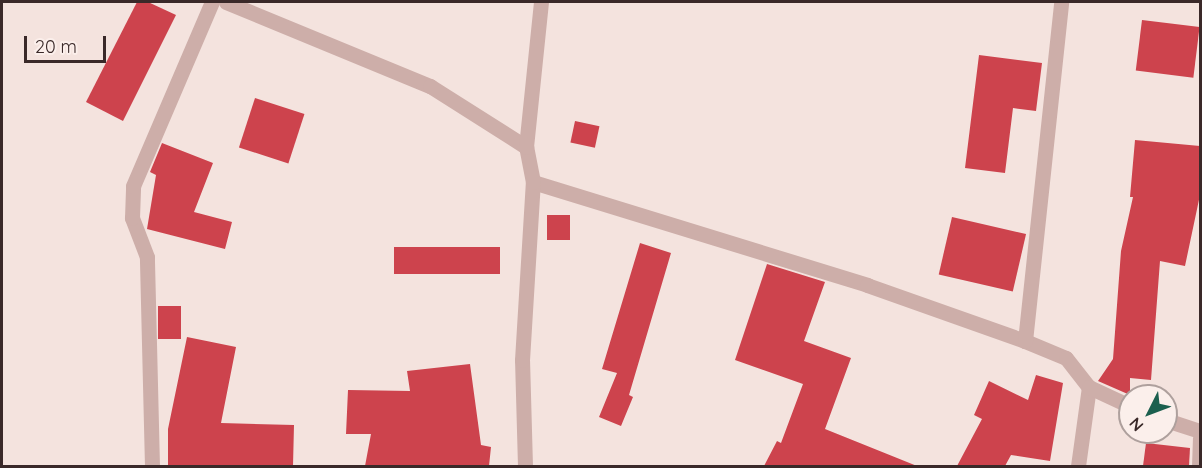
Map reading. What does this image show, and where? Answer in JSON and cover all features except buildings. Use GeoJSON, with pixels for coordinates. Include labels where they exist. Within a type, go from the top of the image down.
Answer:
{"type":"FeatureCollection","features":[{"type":"Feature","properties":{"kind":"street"},"geometry":{"type":"LineString","coordinates":[[152,466],[147,257],[132,218],[133,186],[212,2]]}},
{"type":"Feature","properties":{"kind":"street"},"geometry":{"type":"LineString","coordinates":[[226,2],[429,86],[526,147]]}},
{"type":"Feature","properties":{"kind":"street"},"geometry":{"type":"LineString","coordinates":[[525,466],[522,360],[533,182],[526,147],[541,2]]}},
{"type":"Feature","properties":{"kind":"street"},"geometry":{"type":"LineString","coordinates":[[1025,341],[1061,2]]}},
{"type":"Feature","properties":{"kind":"street"},"geometry":{"type":"LineString","coordinates":[[533,182],[867,285],[1025,341],[1066,358],[1089,387],[1118,400]]}},
{"type":"Feature","properties":{"kind":"street"},"geometry":{"type":"LineString","coordinates":[[1078,466],[1089,387]]}},
{"type":"Feature","properties":{"kind":"street"},"geometry":{"type":"LineString","coordinates":[[1178,424],[1200,431]]}},
{"type":"Feature","properties":{"kind":"street"},"geometry":{"type":"LineString","coordinates":[[1199,466],[1200,438]]}}]}
